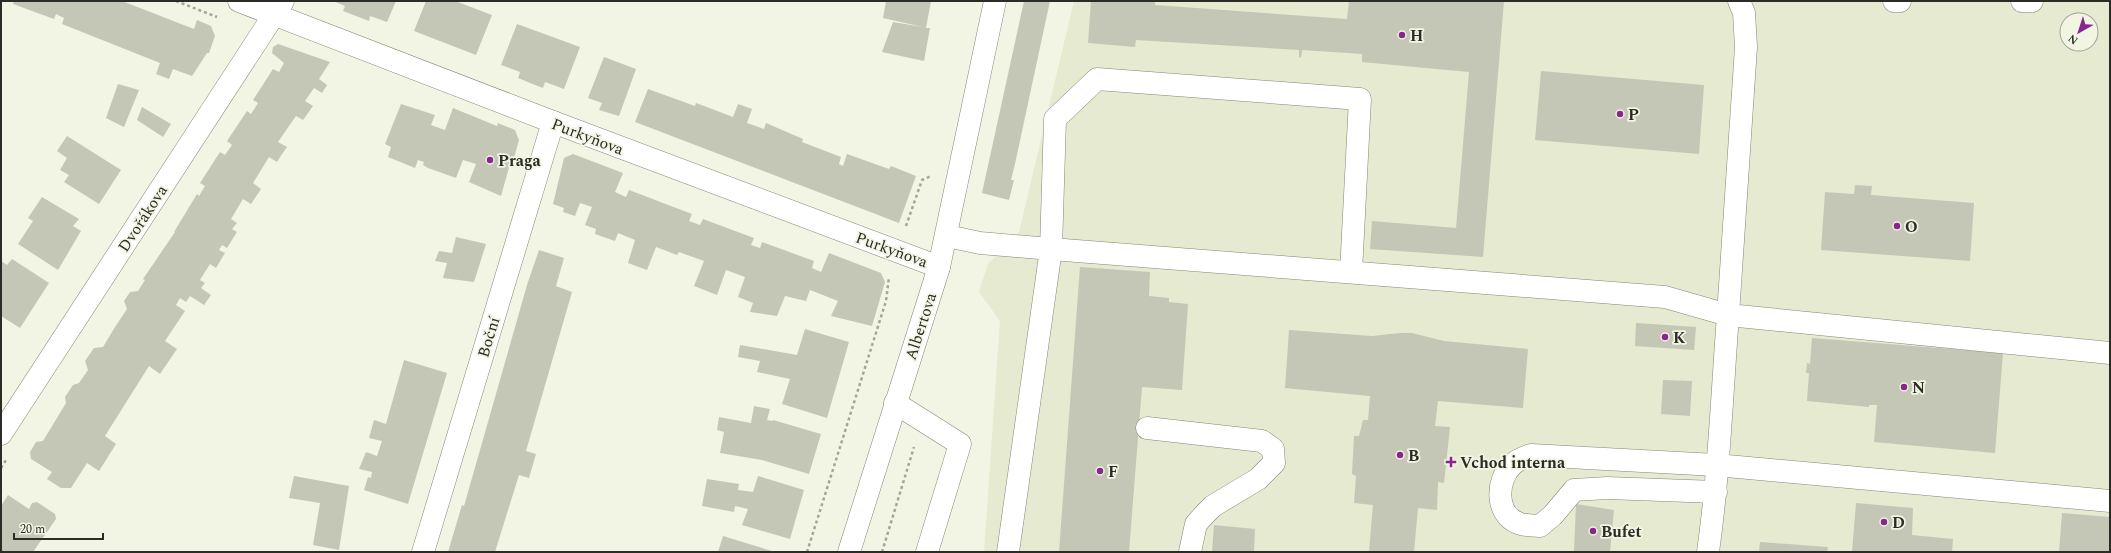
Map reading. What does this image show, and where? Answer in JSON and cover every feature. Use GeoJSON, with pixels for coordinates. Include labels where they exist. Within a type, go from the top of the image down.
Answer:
{"type":"FeatureCollection","features":[{"type":"Feature","properties":{"kind":"street","name":"Purkyňova"},"geometry":{"type":"LineString","coordinates":[[239,1],[278,8],[553,122],[939,267]]}},
{"type":"Feature","properties":{"kind":"street","name":"Albertova"},"geometry":{"type":"LineString","coordinates":[[849,552],[939,267],[947,236],[995,1]]}},
{"type":"Feature","properties":{"kind":"street"},"geometry":{"type":"LineString","coordinates":[[1708,552],[1716,492],[1716,465],[1728,315],[1746,47],[1744,13],[1739,1]]}},
{"type":"Feature","properties":{"kind":"street"},"geometry":{"type":"LineString","coordinates":[[1894,1],[1900,1]]}},
{"type":"Feature","properties":{"kind":"street"},"geometry":{"type":"LineString","coordinates":[[2022,1],[2032,1]]}},
{"type":"Feature","properties":{"kind":"street","name":"Dvořákova"},"geometry":{"type":"LineString","coordinates":[[1,434],[278,8]]}},
{"type":"Feature","properties":{"kind":"street"},"geometry":{"type":"LineString","coordinates":[[1008,552],[1051,249],[1055,119],[1097,79],[1360,99],[1351,272]]}},
{"type":"Feature","properties":{"kind":"street","name":"Boční"},"geometry":{"type":"LineString","coordinates":[[423,552],[553,122]]}},
{"type":"Feature","properties":{"kind":"street"},"geometry":{"type":"LineString","coordinates":[[947,236],[980,243],[1665,297],[1728,315],[2110,353]]}},
{"type":"Feature","properties":{"kind":"street"},"geometry":{"type":"LineString","coordinates":[[895,403],[960,444],[927,552]]}},
{"type":"Feature","properties":{"kind":"street"},"geometry":{"type":"LineString","coordinates":[[1147,428],[1262,441],[1273,449],[1274,463],[1258,479],[1213,506],[1196,524],[1190,552]]}},
{"type":"Feature","properties":{"kind":"street"},"geometry":{"type":"LineString","coordinates":[[1716,492],[1607,488],[1574,490],[1553,515],[1540,526],[1518,523],[1504,513],[1500,497],[1502,484],[1510,466],[1515,462],[1531,455],[1716,465],[2110,501]]}},
{"type":"Feature","properties":{"kind":"street"},"geometry":{"type":"LineString","coordinates":[[1607,488],[1608,459]]}},
{"type":"Feature","properties":{"kind":"path"},"geometry":{"type":"LineString","coordinates":[[176,1],[223,19]]}},
{"type":"Feature","properties":{"kind":"path"},"geometry":{"type":"LineString","coordinates":[[807,552],[886,301],[890,274],[897,251],[922,180],[931,176],[932,169]]}},
{"type":"Feature","properties":{"kind":"shaded area"},"geometry":{"type":"Polygon","coordinates":[[[1074,1],[2110,1],[2110,552],[984,552],[1000,321],[979,292],[988,264],[1019,232],[1074,1]]]}},
{"type":"Feature","properties":{"kind":"building"},"geometry":{"type":"Polygon","coordinates":[[[14,1],[122,1],[194,29],[197,20],[211,26],[215,36],[209,53],[207,53],[192,76],[173,69],[169,79],[156,74],[160,63],[62,24],[64,18],[56,14],[54,19],[13,4],[14,1]]]}},
{"type":"Feature","properties":{"kind":"building"},"geometry":{"type":"Polygon","coordinates":[[[333,1],[396,1],[387,22],[370,16],[369,21],[343,11],[345,6],[333,1]]]}},
{"type":"Feature","properties":{"kind":"building"},"geometry":{"type":"Polygon","coordinates":[[[426,1],[455,1],[492,15],[476,55],[414,31],[426,1]]]}},
{"type":"Feature","properties":{"kind":"building"},"geometry":{"type":"Polygon","coordinates":[[[886,1],[931,1],[926,28],[930,28],[924,61],[882,52],[893,22],[923,27],[883,18],[886,1]]]}},
{"type":"Feature","properties":{"kind":"building"},"geometry":{"type":"Polygon","coordinates":[[[1024,1],[1050,1],[1011,180],[1014,180],[1009,200],[982,193],[1024,1]]]}},
{"type":"Feature","properties":{"kind":"building"},"geometry":{"type":"Polygon","coordinates":[[[1091,1],[1155,1],[1155,5],[1347,19],[1349,1],[1504,1],[1483,257],[1370,249],[1372,221],[1456,228],[1469,72],[1362,62],[1362,54],[1302,50],[1301,58],[1299,57],[1299,50],[1136,40],[1135,47],[1088,43],[1091,1]]]}},
{"type":"Feature","properties":{"kind":"building"},"geometry":{"type":"Polygon","coordinates":[[[517,24],[580,47],[564,89],[545,82],[543,88],[518,78],[520,72],[501,65],[517,24]]]}},
{"type":"Feature","properties":{"kind":"building"},"geometry":{"type":"Polygon","coordinates":[[[278,44],[330,62],[319,79],[327,85],[322,93],[314,88],[305,101],[313,106],[303,120],[296,116],[278,142],[287,147],[277,162],[269,157],[253,183],[261,189],[251,204],[243,199],[231,219],[237,223],[232,229],[237,232],[227,248],[222,245],[219,250],[225,253],[216,268],[210,264],[200,280],[205,283],[201,288],[211,295],[204,305],[190,296],[186,302],[180,298],[176,305],[185,311],[165,341],[177,349],[160,374],[149,366],[105,436],[116,444],[99,471],[87,463],[71,488],[61,488],[47,479],[52,472],[31,459],[30,452],[36,442],[43,441],[66,403],[65,397],[73,385],[79,383],[88,370],[85,361],[94,348],[103,347],[127,309],[124,301],[130,292],[138,291],[145,280],[143,279],[175,232],[197,194],[199,196],[205,186],[200,183],[220,152],[225,155],[232,145],[227,141],[247,111],[251,114],[258,103],[253,100],[273,69],[279,72],[284,63],[272,53],[273,47],[278,44]]]}},
{"type":"Feature","properties":{"kind":"building"},"geometry":{"type":"Polygon","coordinates":[[[604,57],[636,69],[619,116],[599,110],[602,103],[588,98],[604,57]]]}},
{"type":"Feature","properties":{"kind":"building","name":"P"},"geometry":{"type":"Polygon","coordinates":[[[1541,71],[1704,85],[1699,154],[1535,140],[1541,71]]]}},
{"type":"Feature","properties":{"kind":"building"},"geometry":{"type":"Polygon","coordinates":[[[118,84],[139,90],[124,127],[106,118],[118,84]]]}},
{"type":"Feature","properties":{"kind":"building"},"geometry":{"type":"Polygon","coordinates":[[[648,89],[695,106],[696,103],[733,117],[738,104],[752,109],[747,123],[764,129],[766,123],[803,139],[802,142],[841,157],[839,164],[843,166],[847,154],[889,169],[891,166],[916,176],[899,223],[635,122],[648,89]]]}},
{"type":"Feature","properties":{"kind":"building"},"geometry":{"type":"Polygon","coordinates":[[[401,104],[435,115],[431,125],[445,130],[453,108],[497,126],[498,123],[515,130],[519,140],[514,158],[512,157],[501,196],[469,182],[476,164],[463,160],[456,178],[428,168],[423,165],[424,162],[418,160],[415,168],[388,157],[391,147],[385,144],[401,104]]]}},
{"type":"Feature","properties":{"kind":"building"},"geometry":{"type":"Polygon","coordinates":[[[142,107],[171,124],[163,137],[137,120],[142,107]]]}},
{"type":"Feature","properties":{"kind":"building"},"geometry":{"type":"Polygon","coordinates":[[[67,136],[121,170],[99,204],[64,182],[69,175],[60,170],[67,158],[57,151],[67,136]]]}},
{"type":"Feature","properties":{"kind":"building"},"geometry":{"type":"Polygon","coordinates":[[[573,154],[623,173],[615,192],[626,197],[629,190],[692,214],[689,221],[700,225],[703,219],[754,238],[751,245],[760,248],[762,242],[814,261],[812,268],[821,272],[829,253],[881,273],[885,282],[872,326],[831,316],[838,301],[810,290],[806,301],[785,296],[777,316],[750,312],[753,303],[738,297],[745,277],[726,270],[717,295],[694,286],[704,261],[679,252],[677,255],[656,247],[647,270],[628,263],[635,240],[618,233],[615,241],[595,234],[596,229],[585,225],[592,207],[580,203],[575,216],[563,212],[564,208],[553,204],[564,158],[573,154]]]}},
{"type":"Feature","properties":{"kind":"building","name":"O"},"geometry":{"type":"Polygon","coordinates":[[[1855,185],[1872,186],[1871,195],[1974,203],[1970,261],[1821,250],[1825,192],[1854,194],[1855,185]]]}},
{"type":"Feature","properties":{"kind":"building"},"geometry":{"type":"Polygon","coordinates":[[[42,197],[79,219],[73,226],[81,231],[58,270],[18,244],[33,221],[28,218],[42,197]]]}},
{"type":"Feature","properties":{"kind":"building"},"geometry":{"type":"Polygon","coordinates":[[[456,237],[486,244],[474,282],[443,278],[447,263],[435,261],[439,251],[452,253],[456,237]]]}},
{"type":"Feature","properties":{"kind":"building"},"geometry":{"type":"Polygon","coordinates":[[[539,250],[564,258],[556,286],[572,292],[526,451],[536,454],[529,478],[519,475],[495,552],[448,552],[462,505],[464,506],[527,285],[539,250]]]}},
{"type":"Feature","properties":{"kind":"building"},"geometry":{"type":"Polygon","coordinates":[[[12,259],[49,283],[20,328],[1,316],[1,261],[7,265],[12,259]]]}},
{"type":"Feature","properties":{"kind":"building","name":"F"},"geometry":{"type":"Polygon","coordinates":[[[1080,267],[1150,272],[1149,296],[1169,298],[1169,302],[1188,304],[1182,390],[1142,387],[1129,552],[1059,552],[1080,267]]]}},
{"type":"Feature","properties":{"kind":"building","name":"K"},"geometry":{"type":"Polygon","coordinates":[[[1636,323],[1696,327],[1694,350],[1635,346],[1636,323]]]}},
{"type":"Feature","properties":{"kind":"building"},"geometry":{"type":"Polygon","coordinates":[[[805,329],[849,342],[827,418],[782,404],[790,379],[757,372],[760,361],[738,357],[740,345],[797,355],[805,329]]]}},
{"type":"Feature","properties":{"kind":"building","name":"B"},"geometry":{"type":"Polygon","coordinates":[[[1289,330],[1372,336],[1412,333],[1444,341],[1528,349],[1523,408],[1438,401],[1435,426],[1450,427],[1444,483],[1438,482],[1437,510],[1418,508],[1414,552],[1369,552],[1373,505],[1354,503],[1356,476],[1352,474],[1354,436],[1359,436],[1363,420],[1368,420],[1370,396],[1285,388],[1289,330]]]}},
{"type":"Feature","properties":{"kind":"building","name":"N"},"geometry":{"type":"Polygon","coordinates":[[[1812,338],[2003,353],[1995,453],[1874,442],[1877,405],[1869,405],[1869,407],[1807,401],[1809,373],[1806,373],[1807,363],[1810,364],[1812,338]]]}},
{"type":"Feature","properties":{"kind":"building"},"geometry":{"type":"Polygon","coordinates":[[[404,360],[447,373],[408,504],[364,490],[368,477],[371,478],[372,472],[359,469],[366,452],[377,456],[382,441],[369,438],[374,420],[386,424],[404,360]]]}},
{"type":"Feature","properties":{"kind":"building"},"geometry":{"type":"Polygon","coordinates":[[[1663,380],[1692,381],[1690,416],[1661,414],[1663,380]]]}},
{"type":"Feature","properties":{"kind":"building"},"geometry":{"type":"Polygon","coordinates":[[[754,406],[770,409],[767,420],[773,420],[821,434],[809,474],[762,460],[720,453],[724,432],[717,430],[719,417],[751,423],[754,406]]]}},
{"type":"Feature","properties":{"kind":"building"},"geometry":{"type":"Polygon","coordinates":[[[294,476],[349,486],[339,550],[313,545],[320,503],[289,498],[294,476]]]}},
{"type":"Feature","properties":{"kind":"building"},"geometry":{"type":"Polygon","coordinates":[[[758,476],[804,490],[790,539],[742,525],[748,509],[735,506],[734,512],[702,506],[707,479],[739,484],[738,490],[753,492],[758,476]]]}},
{"type":"Feature","properties":{"kind":"building"},"geometry":{"type":"Polygon","coordinates":[[[8,495],[29,509],[32,503],[37,502],[55,514],[56,519],[33,552],[1,552],[1,506],[8,495]]]}},
{"type":"Feature","properties":{"kind":"building","name":"D"},"geometry":{"type":"Polygon","coordinates":[[[1856,503],[1913,508],[1912,535],[1953,539],[1952,552],[1852,552],[1856,503]]]}},
{"type":"Feature","properties":{"kind":"building","name":"Bufet"},"geometry":{"type":"Polygon","coordinates":[[[1576,504],[1614,510],[1610,552],[1574,552],[1576,504]]]}},
{"type":"Feature","properties":{"kind":"building"},"geometry":{"type":"Polygon","coordinates":[[[2062,513],[2110,517],[2110,552],[2059,552],[2062,513]]]}},
{"type":"Feature","properties":{"kind":"building"},"geometry":{"type":"Polygon","coordinates":[[[1214,525],[1255,529],[1254,552],[1212,552],[1214,525]]]}},
{"type":"Feature","properties":{"kind":"building"},"geometry":{"type":"Polygon","coordinates":[[[723,536],[775,552],[718,552],[723,536]]]}},
{"type":"Feature","properties":{"kind":"building"},"geometry":{"type":"Polygon","coordinates":[[[1760,542],[1828,547],[1827,552],[1759,552],[1760,542]]]}},
{"type":"Feature","properties":{"kind":"place","name":"H"},"geometry":{"type":"Point","coordinates":[1402,35]}},
{"type":"Feature","properties":{"kind":"place","name":"P"},"geometry":{"type":"Point","coordinates":[1620,114]}},
{"type":"Feature","properties":{"kind":"place","name":"Praga"},"geometry":{"type":"Point","coordinates":[490,160]}},
{"type":"Feature","properties":{"kind":"place","name":"O"},"geometry":{"type":"Point","coordinates":[1897,226]}},
{"type":"Feature","properties":{"kind":"place","name":"K"},"geometry":{"type":"Point","coordinates":[1665,337]}},
{"type":"Feature","properties":{"kind":"place","name":"N"},"geometry":{"type":"Point","coordinates":[1904,387]}},
{"type":"Feature","properties":{"kind":"place","name":"B"},"geometry":{"type":"Point","coordinates":[1400,455]}},
{"type":"Feature","properties":{"kind":"place","name":"Vchod interna"},"geometry":{"type":"Point","coordinates":[1451,462]}},
{"type":"Feature","properties":{"kind":"place","name":"F"},"geometry":{"type":"Point","coordinates":[1100,471]}},
{"type":"Feature","properties":{"kind":"place","name":"D"},"geometry":{"type":"Point","coordinates":[1884,522]}},
{"type":"Feature","properties":{"kind":"place","name":"Bufet"},"geometry":{"type":"Point","coordinates":[1593,531]}}]}
